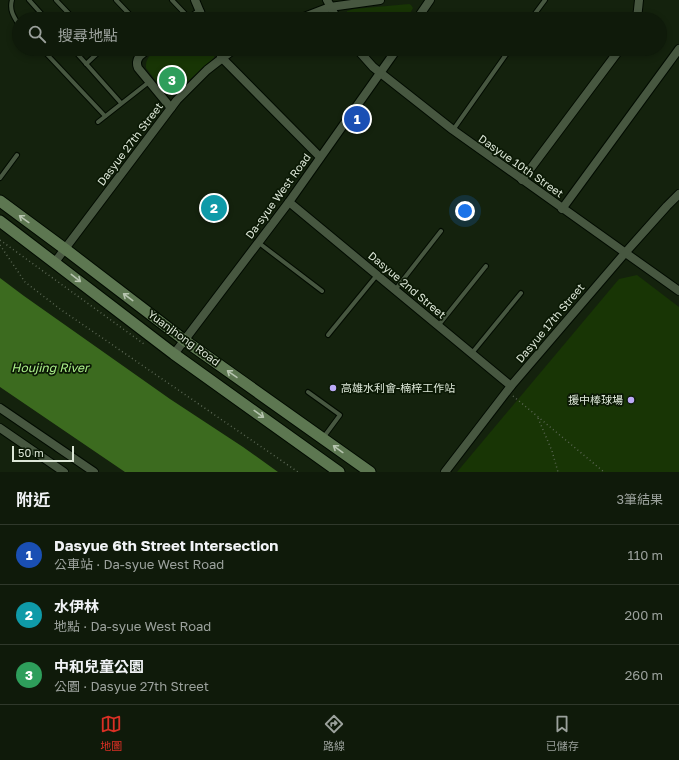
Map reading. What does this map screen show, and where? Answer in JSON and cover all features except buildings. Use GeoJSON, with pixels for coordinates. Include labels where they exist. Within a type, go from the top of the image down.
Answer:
{"type":"FeatureCollection","features":[{"type":"Feature","properties":{"kind":"street"},"geometry":{"type":"LineString","coordinates":[[195,0],[201,12]]}},
{"type":"Feature","properties":{"kind":"street"},"geometry":{"type":"LineString","coordinates":[[313,12],[329,4],[380,0]]}},
{"type":"Feature","properties":{"kind":"street"},"geometry":{"type":"LineString","coordinates":[[422,12],[430,0]]}},
{"type":"Feature","properties":{"kind":"street"},"geometry":{"type":"LineString","coordinates":[[638,12],[639,0]]}},
{"type":"Feature","properties":{"kind":"street"},"geometry":{"type":"LineString","coordinates":[[562,209],[679,49]]}},
{"type":"Feature","properties":{"kind":"street"},"geometry":{"type":"LineString","coordinates":[[141,56],[137,59],[136,64],[138,68],[171,108]]}},
{"type":"Feature","properties":{"kind":"street","name":"Dasyue 27th Street"},"geometry":{"type":"LineString","coordinates":[[55,262],[171,108],[202,75],[225,56]]}},
{"type":"Feature","properties":{"kind":"street","name":"Dasyue 10th Street"},"geometry":{"type":"LineString","coordinates":[[363,56],[381,73],[452,130],[679,291]]}},
{"type":"Feature","properties":{"kind":"street","name":"Da-syue West Road"},"geometry":{"type":"LineString","coordinates":[[174,354],[289,202],[392,56]]}},
{"type":"Feature","properties":{"kind":"street"},"geometry":{"type":"LineString","coordinates":[[522,180],[615,56]]}},
{"type":"Feature","properties":{"kind":"street"},"geometry":{"type":"LineString","coordinates":[[222,58],[320,157]]}},
{"type":"Feature","properties":{"kind":"street","name":"Dasyue 17th Street"},"geometry":{"type":"LineString","coordinates":[[445,472],[509,388],[625,253],[679,194]]}},
{"type":"Feature","properties":{"kind":"street","name":"Yuanjhong Road"},"geometry":{"type":"LineString","coordinates":[[0,201],[184,340],[370,472]]}},
{"type":"Feature","properties":{"kind":"street","name":"Dasyue 2nd Street"},"geometry":{"type":"LineString","coordinates":[[289,202],[472,353],[509,388]]}},
{"type":"Feature","properties":{"kind":"street","name":"Yuanjhong Road"},"geometry":{"type":"LineString","coordinates":[[0,221],[174,354],[339,472]]}},
{"type":"Feature","properties":{"kind":"street"},"geometry":{"type":"LineString","coordinates":[[0,408],[94,472]]}},
{"type":"Feature","properties":{"kind":"street"},"geometry":{"type":"LineString","coordinates":[[0,428],[64,472]]}},
{"type":"Feature","properties":{"kind":"lane"},"geometry":{"type":"LineString","coordinates":[[12,0],[10,6],[12,13]]}},
{"type":"Feature","properties":{"kind":"lane"},"geometry":{"type":"LineString","coordinates":[[29,0],[40,12]]}},
{"type":"Feature","properties":{"kind":"lane"},"geometry":{"type":"LineString","coordinates":[[56,0],[67,12]]}},
{"type":"Feature","properties":{"kind":"lane"},"geometry":{"type":"LineString","coordinates":[[116,0],[127,12]]}},
{"type":"Feature","properties":{"kind":"lane"},"geometry":{"type":"LineString","coordinates":[[172,0],[183,12]]}},
{"type":"Feature","properties":{"kind":"lane"},"geometry":{"type":"LineString","coordinates":[[536,12],[544,0]]}},
{"type":"Feature","properties":{"kind":"lane"},"geometry":{"type":"LineString","coordinates":[[49,56],[105,116]]}},
{"type":"Feature","properties":{"kind":"lane"},"geometry":{"type":"LineString","coordinates":[[79,56],[121,103]]}},
{"type":"Feature","properties":{"kind":"lane"},"geometry":{"type":"LineString","coordinates":[[86,64],[95,56]]}},
{"type":"Feature","properties":{"kind":"lane"},"geometry":{"type":"LineString","coordinates":[[452,130],[505,56]]}},
{"type":"Feature","properties":{"kind":"lane"},"geometry":{"type":"LineString","coordinates":[[98,122],[149,82]]}},
{"type":"Feature","properties":{"kind":"lane"},"geometry":{"type":"LineString","coordinates":[[0,178],[17,155]]}},
{"type":"Feature","properties":{"kind":"lane"},"geometry":{"type":"LineString","coordinates":[[395,290],[441,231]]}},
{"type":"Feature","properties":{"kind":"lane"},"geometry":{"type":"LineString","coordinates":[[258,242],[322,291]]}},
{"type":"Feature","properties":{"kind":"lane"},"geometry":{"type":"LineString","coordinates":[[438,326],[486,266]]}},
{"type":"Feature","properties":{"kind":"lane"},"geometry":{"type":"LineString","coordinates":[[328,335],[377,275]]}},
{"type":"Feature","properties":{"kind":"lane"},"geometry":{"type":"LineString","coordinates":[[472,353],[522,293]]}},
{"type":"Feature","properties":{"kind":"lane"},"geometry":{"type":"LineString","coordinates":[[308,392],[340,415],[323,439]]}},
{"type":"Feature","properties":{"kind":"path"},"geometry":{"type":"LineString","coordinates":[[0,240],[18,252]]}},
{"type":"Feature","properties":{"kind":"path"},"geometry":{"type":"LineString","coordinates":[[0,245],[25,282],[60,309],[298,472]]}},
{"type":"Feature","properties":{"kind":"path"},"geometry":{"type":"LineString","coordinates":[[509,388],[538,416],[604,472]]}},
{"type":"Feature","properties":{"kind":"path"},"geometry":{"type":"LineString","coordinates":[[538,416],[552,451],[558,472]]}},
{"type":"Feature","properties":{"kind":"shaded area"},"geometry":{"type":"Polygon","coordinates":[[[409,4],[413,8],[411,12],[347,12],[354,9],[409,4]]]}},
{"type":"Feature","properties":{"kind":"shaded area"},"geometry":{"type":"Polygon","coordinates":[[[214,56],[214,58],[176,92],[166,94],[146,68],[148,57],[214,56]]]}},
{"type":"Feature","properties":{"kind":"shaded area"},"geometry":{"type":"Polygon","coordinates":[[[637,275],[679,307],[679,472],[457,472],[619,279],[637,275]]]}},
{"type":"Feature","properties":{"kind":"water","name":"Houjing River"},"geometry":{"type":"Polygon","coordinates":[[[0,278],[170,399],[278,472],[125,472],[0,387],[0,278]]]}},
{"type":"Feature","properties":{"kind":"place","name":"中和兒童公園"},"geometry":{"type":"Point","coordinates":[172,80]}},
{"type":"Feature","properties":{"kind":"place","name":"Dasyue 6th Street Intersection"},"geometry":{"type":"Point","coordinates":[357,119]}},
{"type":"Feature","properties":{"kind":"place","name":"水伊林"},"geometry":{"type":"Point","coordinates":[214,208]}},
{"type":"Feature","properties":{"kind":"place","name":"高雄水利會-楠梓工作站"},"geometry":{"type":"Point","coordinates":[333,388]}},
{"type":"Feature","properties":{"kind":"place","name":"援中棒球場"},"geometry":{"type":"Point","coordinates":[631,400]}}]}
